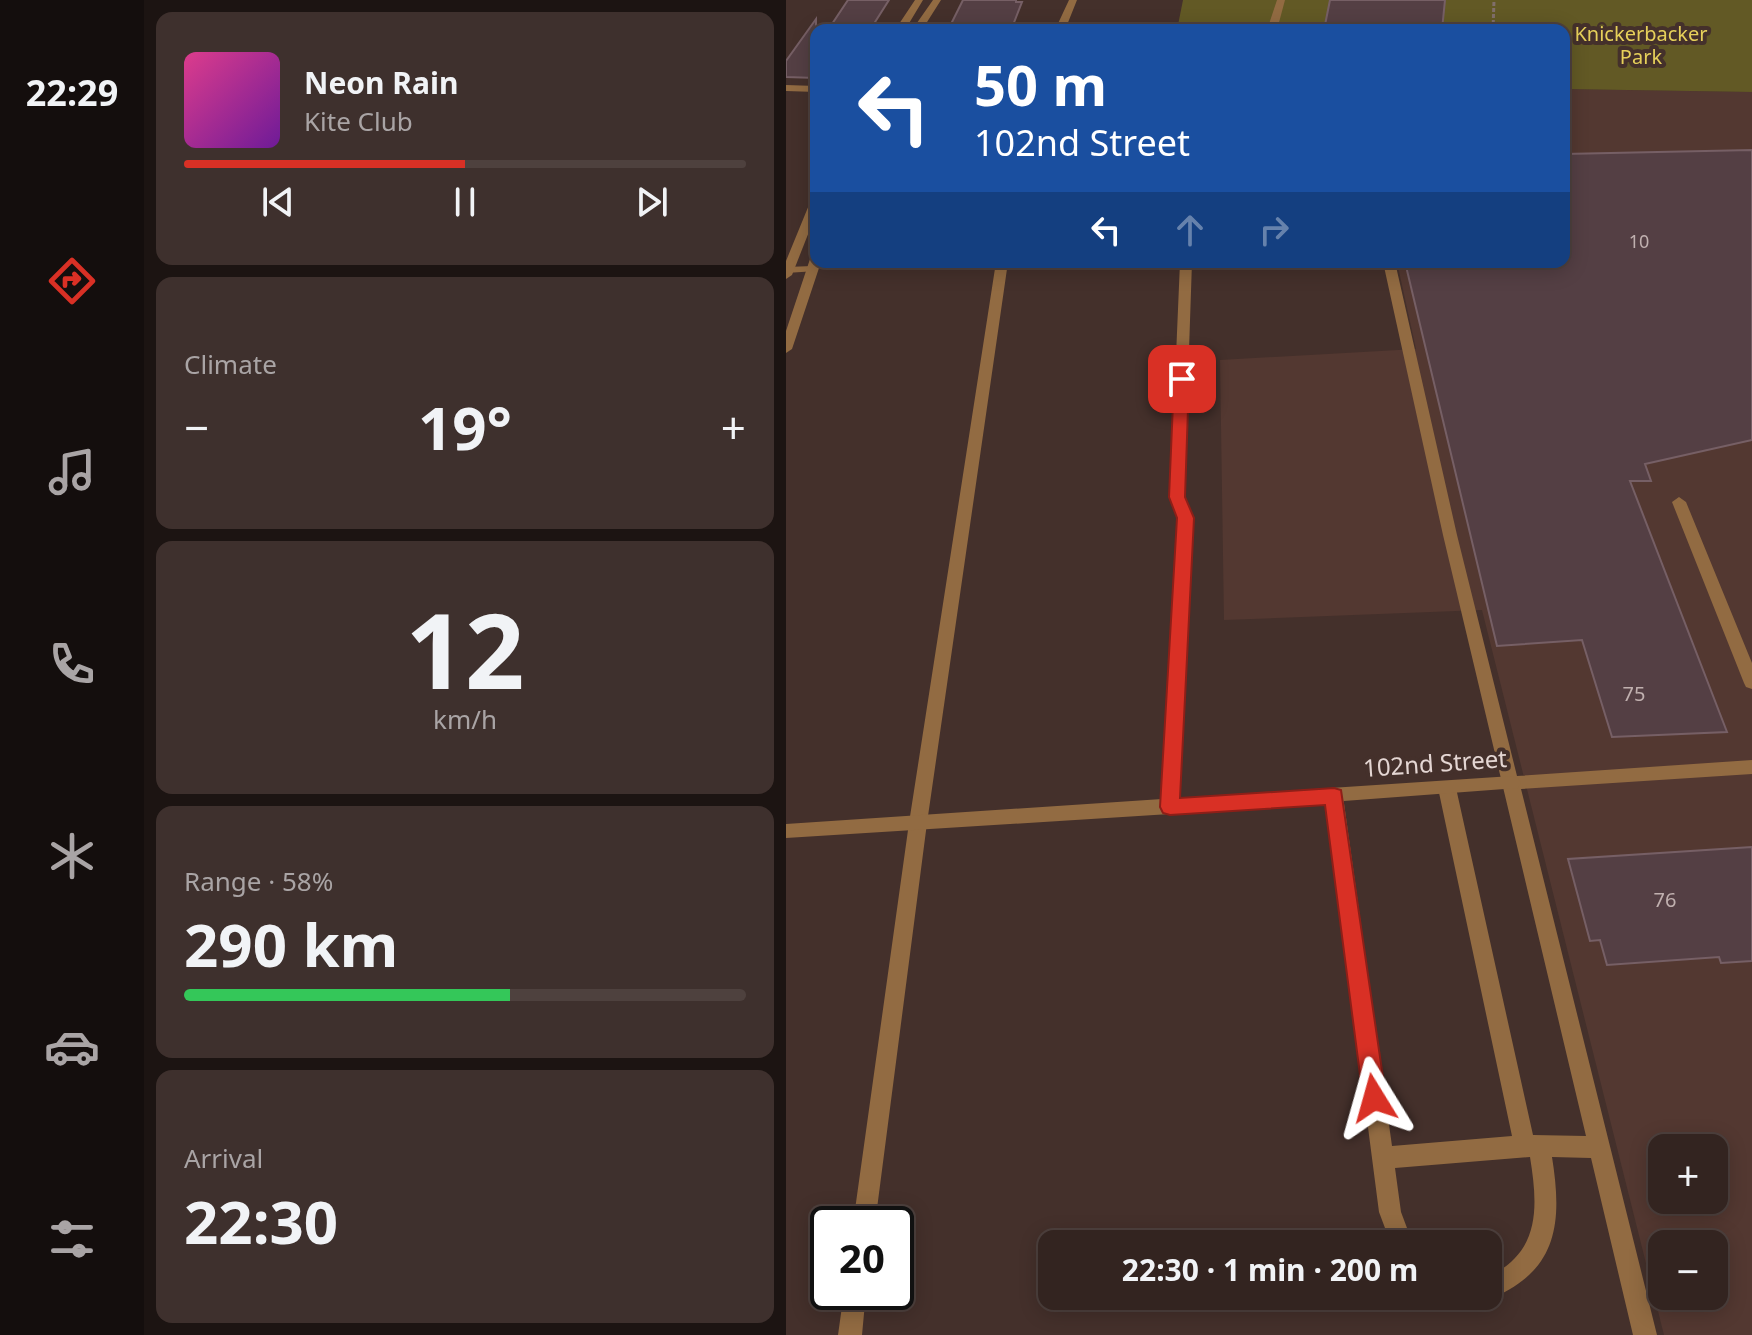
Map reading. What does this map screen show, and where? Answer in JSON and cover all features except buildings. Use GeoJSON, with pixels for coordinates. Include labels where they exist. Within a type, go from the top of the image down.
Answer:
{"type":"FeatureCollection","features":[{"type":"Feature","properties":{"kind":"street"},"geometry":{"type":"LineString","coordinates":[[904,24],[919,0]]}},
{"type":"Feature","properties":{"kind":"street"},"geometry":{"type":"LineString","coordinates":[[921,24],[937,0]]}},
{"type":"Feature","properties":{"kind":"street"},"geometry":{"type":"LineString","coordinates":[[1063,24],[1073,0]]}},
{"type":"Feature","properties":{"kind":"street"},"geometry":{"type":"LineString","coordinates":[[1274,24],[1281,0]]}},
{"type":"Feature","properties":{"kind":"street"},"geometry":{"type":"LineString","coordinates":[[786,88],[810,89]]}},
{"type":"Feature","properties":{"kind":"street"},"geometry":{"type":"LineString","coordinates":[[787,272],[810,215]]}},
{"type":"Feature","properties":{"kind":"street"},"geometry":{"type":"LineString","coordinates":[[787,272],[810,265]]}},
{"type":"Feature","properties":{"kind":"street"},"geometry":{"type":"LineString","coordinates":[[786,349],[813,268]]}},
{"type":"Feature","properties":{"kind":"street"},"geometry":{"type":"LineString","coordinates":[[866,1206],[918,823],[1001,268]]}},
{"type":"Feature","properties":{"kind":"street"},"geometry":{"type":"LineString","coordinates":[[1170,807],[1185,518],[1177,497],[1186,268]]}},
{"type":"Feature","properties":{"kind":"street"},"geometry":{"type":"LineString","coordinates":[[1390,268],[1450,535],[1645,1335]]}},
{"type":"Feature","properties":{"kind":"street"},"geometry":{"type":"LineString","coordinates":[[1679,502],[1752,683]]}},
{"type":"Feature","properties":{"kind":"street","name":"102nd Street"},"geometry":{"type":"LineString","coordinates":[[786,831],[1752,767]]}},
{"type":"Feature","properties":{"kind":"street"},"geometry":{"type":"LineString","coordinates":[[1447,788],[1532,1146],[1547,1186],[1545,1220],[1537,1254],[1510,1281],[1502,1284]]}},
{"type":"Feature","properties":{"kind":"street"},"geometry":{"type":"LineString","coordinates":[[1334,796],[1382,1158],[1390,1212],[1397,1230]]}},
{"type":"Feature","properties":{"kind":"street"},"geometry":{"type":"LineString","coordinates":[[1382,1158],[1532,1146],[1599,1147]]}},
{"type":"Feature","properties":{"kind":"street"},"geometry":{"type":"LineString","coordinates":[[850,1335],[853,1310]]}},
{"type":"Feature","properties":{"kind":"path"},"geometry":{"type":"LineString","coordinates":[[1493,24],[1494,0]]}},
{"type":"Feature","properties":{"kind":"shaded area"},"geometry":{"type":"Polygon","coordinates":[[[1570,89],[1752,92],[1752,1335],[1664,1335],[1658,1310],[1728,1310],[1728,1230],[1648,1230],[1648,1271],[1482,610],[1224,620],[1220,360],[1416,349],[1398,268],[1570,268],[1570,89]]]}},
{"type":"Feature","properties":{"kind":"green space","name":"Knickerbacker Park"},"geometry":{"type":"Polygon","coordinates":[[[1183,0],[1752,0],[1752,92],[1570,89],[1570,24],[1178,24],[1183,0]]]}},
{"type":"Feature","properties":{"kind":"route"},"geometry":{"type":"LineString","coordinates":[[1182,379],[1177,497],[1185,518],[1170,807],[1334,796],[1374,1098]]}}]}
